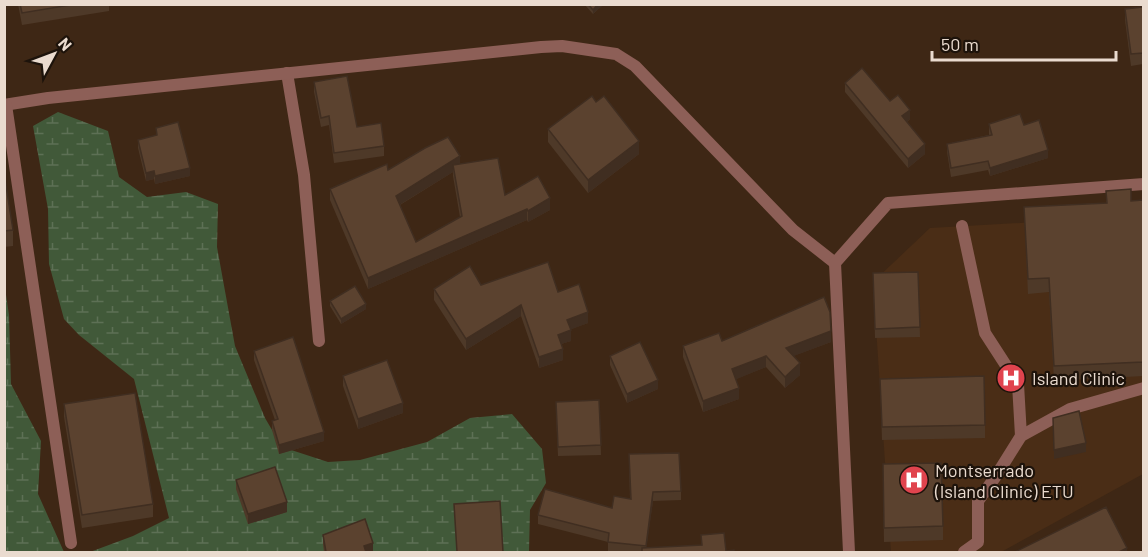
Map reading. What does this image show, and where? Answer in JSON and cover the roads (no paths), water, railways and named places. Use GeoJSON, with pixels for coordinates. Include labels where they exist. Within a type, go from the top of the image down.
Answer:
{"type":"FeatureCollection","features":[{"type":"Feature","properties":{"kind":"street"},"geometry":{"type":"LineString","coordinates":[[71,543],[5,105],[48,98],[541,47],[562,46],[616,54],[635,66],[793,230],[835,263]]}},
{"type":"Feature","properties":{"kind":"street"},"geometry":{"type":"LineString","coordinates":[[286,73],[304,175],[319,341]]}},
{"type":"Feature","properties":{"kind":"street"},"geometry":{"type":"LineString","coordinates":[[849,552],[835,263],[888,203],[1143,184]]}},
{"type":"Feature","properties":{"kind":"street"},"geometry":{"type":"LineString","coordinates":[[962,226],[985,333],[1018,384],[1021,436]]}},
{"type":"Feature","properties":{"kind":"street"},"geometry":{"type":"LineString","coordinates":[[964,552],[978,542],[978,501],[1021,436],[1070,409],[1143,388]]}},
{"type":"Feature","properties":{"kind":"place","name":"Island Clinic"},"geometry":{"type":"Point","coordinates":[1011,378]}},
{"type":"Feature","properties":{"kind":"place","name":"Montserrado (Island Clinic) ETU"},"geometry":{"type":"Point","coordinates":[914,480]}}]}
